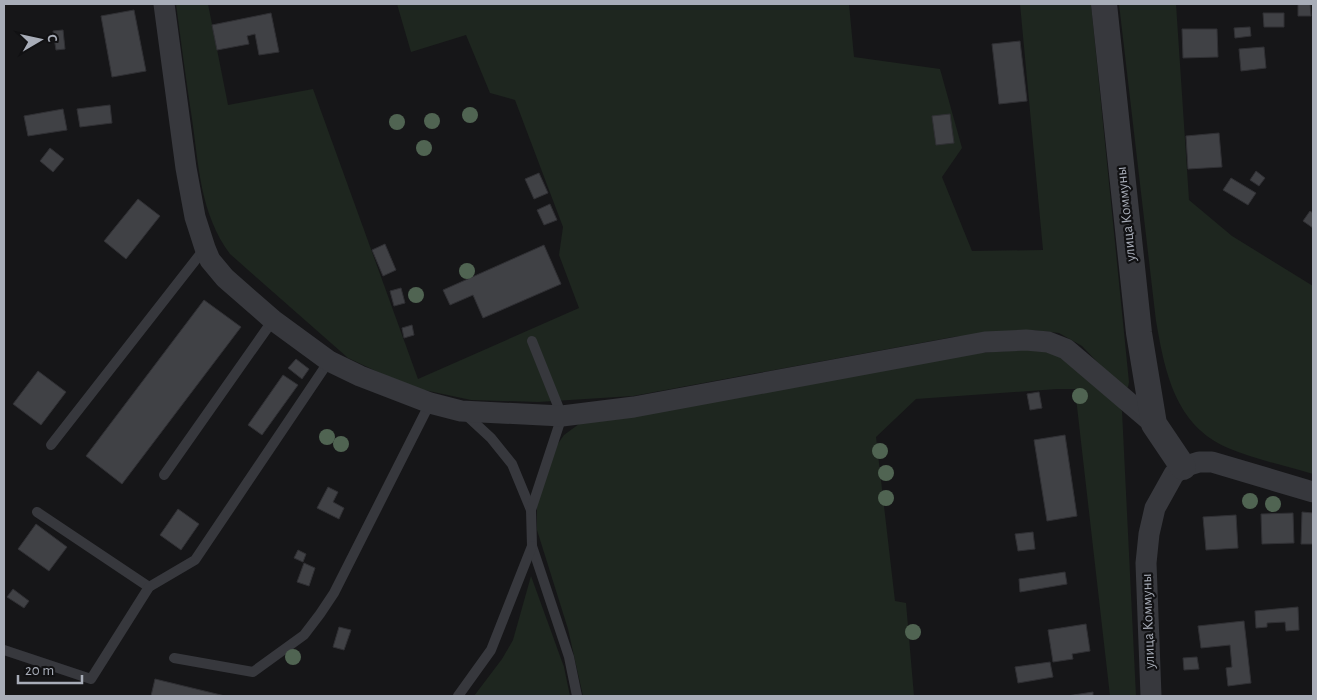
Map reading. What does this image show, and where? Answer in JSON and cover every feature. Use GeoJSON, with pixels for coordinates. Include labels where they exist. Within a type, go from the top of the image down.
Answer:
{"type":"FeatureCollection","features":[{"type":"Feature","properties":{"kind":"street"},"geometry":{"type":"LineString","coordinates":[[164,4],[186,168],[195,217],[210,260],[225,278],[273,320],[328,361],[360,376],[430,403],[461,411],[562,416],[634,407],[985,342],[1026,340],[1048,342],[1066,349],[1154,424],[1183,467],[1199,462],[1218,463],[1313,492]]}},
{"type":"Feature","properties":{"kind":"street","name":"улица Коммуны"},"geometry":{"type":"LineString","coordinates":[[1104,4],[1139,333],[1154,424]]}},
{"type":"Feature","properties":{"kind":"street","name":"улица Коммуны"},"geometry":{"type":"LineString","coordinates":[[1151,696],[1146,563],[1149,534],[1155,508],[1174,474],[1183,467]]}},
{"type":"Feature","properties":{"kind":"lane"},"geometry":{"type":"LineString","coordinates":[[51,445],[205,248]]}},
{"type":"Feature","properties":{"kind":"lane"},"geometry":{"type":"LineString","coordinates":[[164,475],[273,320]]}},
{"type":"Feature","properties":{"kind":"lane"},"geometry":{"type":"LineString","coordinates":[[532,341],[562,416],[531,510],[532,546],[569,657],[577,696]]}},
{"type":"Feature","properties":{"kind":"lane"},"geometry":{"type":"LineString","coordinates":[[4,650],[91,679],[149,587],[194,560],[328,361]]}},
{"type":"Feature","properties":{"kind":"lane"},"geometry":{"type":"LineString","coordinates":[[174,658],[253,672],[304,635],[334,592],[430,403]]}},
{"type":"Feature","properties":{"kind":"lane"},"geometry":{"type":"LineString","coordinates":[[461,411],[491,438],[512,464],[531,510]]}},
{"type":"Feature","properties":{"kind":"lane"},"geometry":{"type":"LineString","coordinates":[[37,512],[149,587]]}},
{"type":"Feature","properties":{"kind":"lane"},"geometry":{"type":"LineString","coordinates":[[458,696],[492,650],[532,546]]}},
{"type":"Feature","properties":{"kind":"shaded area"},"geometry":{"type":"Polygon","coordinates":[[[176,4],[208,4],[228,105],[313,89],[418,379],[579,308],[559,255],[563,227],[515,100],[490,93],[466,35],[411,52],[397,4],[849,4],[854,57],[940,69],[962,148],[942,177],[972,251],[1043,250],[1020,4],[1091,4],[1128,387],[1124,390],[1082,346],[1059,333],[1033,330],[953,337],[633,396],[538,402],[471,400],[410,387],[348,358],[230,254],[220,238],[212,222],[202,189],[176,4]]]}},
{"type":"Feature","properties":{"kind":"shaded area"},"geometry":{"type":"Polygon","coordinates":[[[1119,4],[1176,4],[1189,200],[1232,236],[1313,286],[1313,474],[1238,452],[1210,438],[1196,426],[1184,411],[1176,395],[1169,378],[1156,321],[1119,4]]]}},
{"type":"Feature","properties":{"kind":"shaded area"},"geometry":{"type":"Polygon","coordinates":[[[1037,349],[1059,353],[1106,390],[1122,411],[1136,696],[1110,696],[1075,389],[1057,389],[916,399],[876,437],[895,601],[906,603],[914,696],[583,696],[568,629],[537,530],[537,499],[557,445],[564,435],[579,424],[964,354],[1037,349]]]}},
{"type":"Feature","properties":{"kind":"shaded area"},"geometry":{"type":"Polygon","coordinates":[[[531,576],[564,667],[570,696],[474,696],[502,659],[513,640],[531,576]]]}},
{"type":"Feature","properties":{"kind":"building"},"geometry":{"type":"Polygon","coordinates":[[[1298,4],[1310,4],[1311,16],[1298,16],[1298,4]]]}},
{"type":"Feature","properties":{"kind":"building"},"geometry":{"type":"Polygon","coordinates":[[[134,10],[146,71],[112,77],[101,16],[134,10]]]}},
{"type":"Feature","properties":{"kind":"building"},"geometry":{"type":"Polygon","coordinates":[[[271,13],[279,52],[259,55],[255,34],[247,36],[249,44],[217,50],[212,25],[271,13]]]}},
{"type":"Feature","properties":{"kind":"building"},"geometry":{"type":"Polygon","coordinates":[[[1263,13],[1284,13],[1284,27],[1264,27],[1263,13]]]}},
{"type":"Feature","properties":{"kind":"building"},"geometry":{"type":"Polygon","coordinates":[[[1250,27],[1251,36],[1235,38],[1234,28],[1250,27]]]}},
{"type":"Feature","properties":{"kind":"building"},"geometry":{"type":"Polygon","coordinates":[[[1182,29],[1217,29],[1218,57],[1183,58],[1182,29]]]}},
{"type":"Feature","properties":{"kind":"building"},"geometry":{"type":"Polygon","coordinates":[[[63,30],[65,49],[56,50],[53,31],[63,30]]]}},
{"type":"Feature","properties":{"kind":"building"},"geometry":{"type":"Polygon","coordinates":[[[1020,41],[1027,101],[999,104],[992,44],[1020,41]]]}},
{"type":"Feature","properties":{"kind":"building"},"geometry":{"type":"Polygon","coordinates":[[[1264,47],[1266,68],[1241,71],[1239,49],[1264,47]]]}},
{"type":"Feature","properties":{"kind":"building"},"geometry":{"type":"Polygon","coordinates":[[[110,105],[112,123],[80,127],[77,109],[110,105]]]}},
{"type":"Feature","properties":{"kind":"building"},"geometry":{"type":"Polygon","coordinates":[[[63,109],[67,130],[28,136],[24,116],[63,109]]]}},
{"type":"Feature","properties":{"kind":"building"},"geometry":{"type":"Polygon","coordinates":[[[950,114],[954,143],[936,145],[932,116],[950,114]]]}},
{"type":"Feature","properties":{"kind":"building"},"geometry":{"type":"Polygon","coordinates":[[[1219,133],[1222,167],[1188,169],[1186,136],[1219,133]]]}},
{"type":"Feature","properties":{"kind":"building"},"geometry":{"type":"Polygon","coordinates":[[[50,148],[64,159],[53,172],[40,161],[50,148]]]}},
{"type":"Feature","properties":{"kind":"building"},"geometry":{"type":"Polygon","coordinates":[[[1256,171],[1265,178],[1259,186],[1250,180],[1256,171]]]}},
{"type":"Feature","properties":{"kind":"building"},"geometry":{"type":"Polygon","coordinates":[[[539,173],[548,193],[534,199],[525,179],[539,173]]]}},
{"type":"Feature","properties":{"kind":"building"},"geometry":{"type":"Polygon","coordinates":[[[1231,178],[1256,193],[1248,205],[1223,190],[1231,178]]]}},
{"type":"Feature","properties":{"kind":"building"},"geometry":{"type":"Polygon","coordinates":[[[138,199],[160,216],[126,259],[104,241],[138,199]]]}},
{"type":"Feature","properties":{"kind":"building"},"geometry":{"type":"Polygon","coordinates":[[[550,204],[557,220],[544,225],[537,210],[550,204]]]}},
{"type":"Feature","properties":{"kind":"building"},"geometry":{"type":"Polygon","coordinates":[[[1310,211],[1313,213],[1313,228],[1303,221],[1310,211]]]}},
{"type":"Feature","properties":{"kind":"building"},"geometry":{"type":"Polygon","coordinates":[[[385,244],[396,270],[383,276],[372,250],[385,244]]]}},
{"type":"Feature","properties":{"kind":"building"},"geometry":{"type":"Polygon","coordinates":[[[544,245],[561,284],[483,318],[473,295],[450,305],[443,290],[544,245]]]}},
{"type":"Feature","properties":{"kind":"building"},"geometry":{"type":"Polygon","coordinates":[[[401,288],[405,303],[394,306],[390,291],[401,288]]]}},
{"type":"Feature","properties":{"kind":"building"},"geometry":{"type":"Polygon","coordinates":[[[204,300],[241,327],[122,484],[86,456],[204,300]]]}},
{"type":"Feature","properties":{"kind":"building"},"geometry":{"type":"Polygon","coordinates":[[[412,325],[414,335],[404,338],[402,328],[412,325]]]}},
{"type":"Feature","properties":{"kind":"building"},"geometry":{"type":"Polygon","coordinates":[[[296,359],[309,369],[302,379],[288,368],[296,359]]]}},
{"type":"Feature","properties":{"kind":"building"},"geometry":{"type":"Polygon","coordinates":[[[38,371],[66,392],[41,425],[13,404],[38,371]]]}},
{"type":"Feature","properties":{"kind":"building"},"geometry":{"type":"Polygon","coordinates":[[[283,375],[298,385],[262,435],[248,425],[283,375]]]}},
{"type":"Feature","properties":{"kind":"building"},"geometry":{"type":"Polygon","coordinates":[[[1039,392],[1042,408],[1030,410],[1027,394],[1039,392]]]}},
{"type":"Feature","properties":{"kind":"building"},"geometry":{"type":"Polygon","coordinates":[[[1065,435],[1077,516],[1047,521],[1034,440],[1065,435]]]}},
{"type":"Feature","properties":{"kind":"building"},"geometry":{"type":"Polygon","coordinates":[[[328,487],[338,492],[333,502],[344,508],[339,519],[317,508],[328,487]]]}},
{"type":"Feature","properties":{"kind":"building"},"geometry":{"type":"Polygon","coordinates":[[[178,509],[199,524],[181,550],[160,535],[178,509]]]}},
{"type":"Feature","properties":{"kind":"building"},"geometry":{"type":"Polygon","coordinates":[[[1302,512],[1313,513],[1313,544],[1301,544],[1302,512]]]}},
{"type":"Feature","properties":{"kind":"building"},"geometry":{"type":"Polygon","coordinates":[[[1293,513],[1294,543],[1262,544],[1261,514],[1293,513]]]}},
{"type":"Feature","properties":{"kind":"building"},"geometry":{"type":"Polygon","coordinates":[[[1236,515],[1238,548],[1206,550],[1203,517],[1236,515]]]}},
{"type":"Feature","properties":{"kind":"building"},"geometry":{"type":"Polygon","coordinates":[[[36,524],[67,547],[49,571],[18,549],[36,524]]]}},
{"type":"Feature","properties":{"kind":"building"},"geometry":{"type":"Polygon","coordinates":[[[1033,532],[1035,549],[1018,551],[1015,534],[1033,532]]]}},
{"type":"Feature","properties":{"kind":"building"},"geometry":{"type":"Polygon","coordinates":[[[298,550],[306,554],[303,562],[294,558],[298,550]]]}},
{"type":"Feature","properties":{"kind":"building"},"geometry":{"type":"Polygon","coordinates":[[[304,563],[315,568],[309,586],[297,582],[304,563]]]}},
{"type":"Feature","properties":{"kind":"building"},"geometry":{"type":"Polygon","coordinates":[[[1065,572],[1067,584],[1020,592],[1019,579],[1065,572]]]}},
{"type":"Feature","properties":{"kind":"building"},"geometry":{"type":"Polygon","coordinates":[[[13,589],[29,601],[24,608],[7,597],[13,589]]]}},
{"type":"Feature","properties":{"kind":"building"},"geometry":{"type":"Polygon","coordinates":[[[1298,607],[1299,630],[1286,631],[1285,622],[1267,623],[1267,627],[1256,628],[1255,611],[1298,607]]]}},
{"type":"Feature","properties":{"kind":"building"},"geometry":{"type":"Polygon","coordinates":[[[1244,621],[1251,683],[1228,686],[1226,668],[1232,667],[1230,645],[1201,648],[1198,626],[1244,621]]]}},
{"type":"Feature","properties":{"kind":"building"},"geometry":{"type":"Polygon","coordinates":[[[1086,624],[1090,651],[1072,654],[1073,659],[1053,662],[1048,630],[1086,624]]]}},
{"type":"Feature","properties":{"kind":"building"},"geometry":{"type":"Polygon","coordinates":[[[339,627],[351,630],[344,650],[333,647],[339,627]]]}},
{"type":"Feature","properties":{"kind":"building"},"geometry":{"type":"Polygon","coordinates":[[[1197,657],[1199,669],[1184,670],[1183,658],[1197,657]]]}},
{"type":"Feature","properties":{"kind":"building"},"geometry":{"type":"Polygon","coordinates":[[[1050,662],[1053,677],[1018,683],[1015,667],[1050,662]]]}},
{"type":"Feature","properties":{"kind":"building"},"geometry":{"type":"Polygon","coordinates":[[[155,679],[225,696],[151,696],[155,679]]]}},
{"type":"Feature","properties":{"kind":"building"},"geometry":{"type":"Polygon","coordinates":[[[1093,692],[1093,696],[1067,696],[1093,692]]]}}]}
